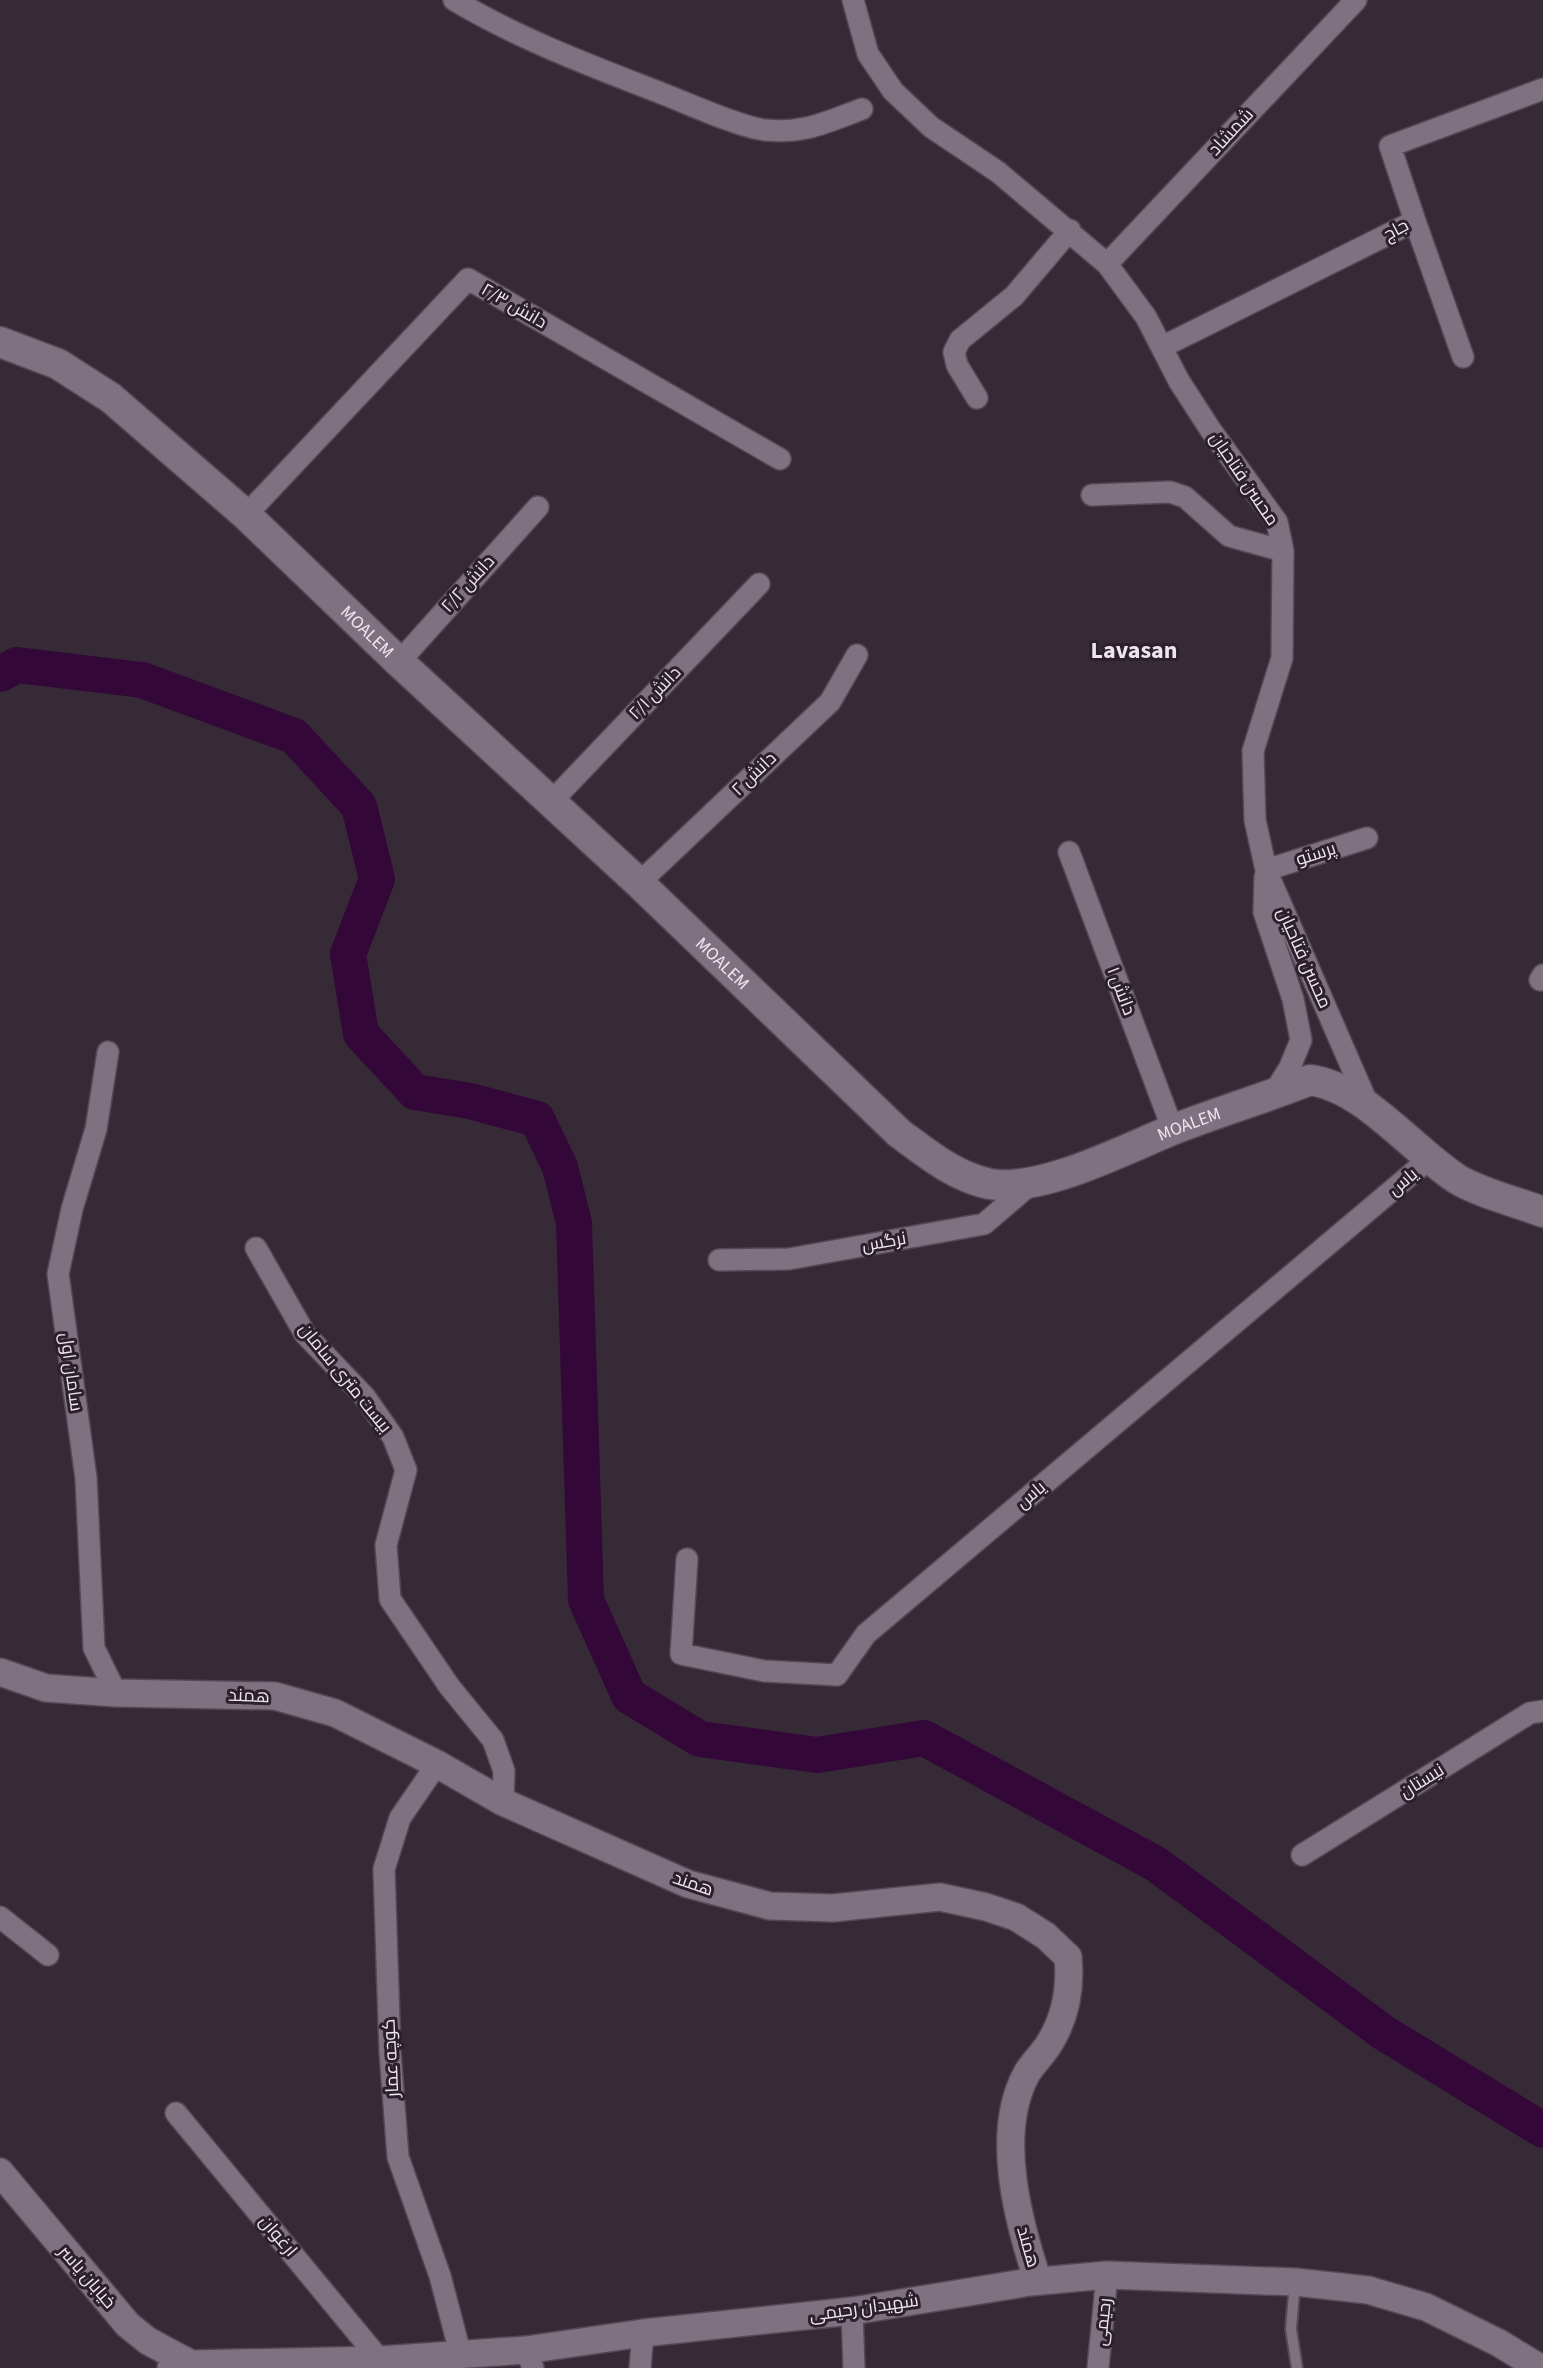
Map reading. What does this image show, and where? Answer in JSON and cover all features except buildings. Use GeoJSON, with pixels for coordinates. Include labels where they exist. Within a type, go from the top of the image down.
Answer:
{"type":"FeatureCollection","features":[{"type":"Feature","properties":{"kind":"main road","name":"MOALEM"},"geometry":{"type":"LineString","coordinates":[[0,342],[58,364],[111,398],[246,515],[399,662],[639,883],[899,1133],[946,1168],[990,1184],[1033,1181],[1089,1166],[1173,1130],[1272,1096],[1310,1080],[1328,1082],[1370,1108],[1428,1160],[1460,1181],[1543,1212]]}},
{"type":"Feature","properties":{"kind":"street"},"geometry":{"type":"LineString","coordinates":[[454,0],[498,26],[593,66],[691,105],[763,130],[805,130],[862,109]]}},
{"type":"Feature","properties":{"kind":"street","name":"محسن فتاحیان"},"geometry":{"type":"LineString","coordinates":[[853,0],[868,54],[893,91],[931,127],[998,172],[1070,230],[1107,264],[1146,316],[1179,381],[1210,429],[1277,522],[1283,551],[1282,658],[1253,751],[1255,820],[1266,870],[1370,1108]]}},
{"type":"Feature","properties":{"kind":"street","name":"شمشاد"},"geometry":{"type":"LineString","coordinates":[[1107,264],[1356,0]]}},
{"type":"Feature","properties":{"kind":"street","name":"جاج"},"geometry":{"type":"LineString","coordinates":[[1162,347],[1415,221],[1390,146],[1543,89]]}},
{"type":"Feature","properties":{"kind":"street"},"geometry":{"type":"LineString","coordinates":[[1415,221],[1463,357]]}},
{"type":"Feature","properties":{"kind":"street"},"geometry":{"type":"LineString","coordinates":[[977,398],[957,366],[954,352],[960,340],[1014,296],[1070,230]]}},
{"type":"Feature","properties":{"kind":"street","name":"دانش ۲/۳"},"geometry":{"type":"LineString","coordinates":[[246,515],[468,279],[780,459]]}},
{"type":"Feature","properties":{"kind":"street"},"geometry":{"type":"LineString","coordinates":[[1092,495],[1170,492],[1185,497],[1229,536],[1283,551]]}},
{"type":"Feature","properties":{"kind":"street","name":"دانش ۲/۲"},"geometry":{"type":"LineString","coordinates":[[399,662],[538,507]]}},
{"type":"Feature","properties":{"kind":"street","name":"دانش ۲/۱"},"geometry":{"type":"LineString","coordinates":[[551,802],[759,584]]}},
{"type":"Feature","properties":{"kind":"street","name":"دانش ۲"},"geometry":{"type":"LineString","coordinates":[[639,883],[830,702],[857,655]]}},
{"type":"Feature","properties":{"kind":"street","name":"پرستو"},"geometry":{"type":"LineString","coordinates":[[1266,870],[1367,838]]}},
{"type":"Feature","properties":{"kind":"street","name":"دانش ۱"},"geometry":{"type":"LineString","coordinates":[[1069,852],[1173,1130]]}},
{"type":"Feature","properties":{"kind":"street"},"geometry":{"type":"LineString","coordinates":[[1266,870],[1264,912],[1293,999],[1301,1040],[1290,1067],[1272,1096]]}},
{"type":"Feature","properties":{"kind":"street","name":"سامان اول"},"geometry":{"type":"LineString","coordinates":[[108,1052],[96,1130],[72,1209],[58,1274],[86,1478],[94,1648],[116,1693]]}},
{"type":"Feature","properties":{"kind":"street","name":"یاس"},"geometry":{"type":"LineString","coordinates":[[687,1559],[681,1654],[764,1671],[837,1675],[866,1634],[1428,1160]]}},
{"type":"Feature","properties":{"kind":"street","name":"نرگس"},"geometry":{"type":"LineString","coordinates":[[719,1260],[789,1259],[984,1224],[1033,1181]]}},
{"type":"Feature","properties":{"kind":"street","name":"بیست متری سامان"},"geometry":{"type":"LineString","coordinates":[[256,1248],[305,1334],[365,1397],[393,1437],[406,1470],[386,1545],[390,1599],[449,1686],[493,1740],[504,1771],[503,1802]]}},
{"type":"Feature","properties":{"kind":"street","name":"همند"},"geometry":{"type":"LineString","coordinates":[[0,1672],[46,1688],[116,1693],[275,1696],[335,1713],[437,1764],[503,1802],[688,1884],[770,1906],[833,1908],[940,1897],[986,1906],[1016,1917],[1046,1936],[1068,1957],[1070,1979],[1065,2013],[1050,2043],[1027,2073],[1011,2115],[1015,2184],[1024,2239],[1038,2281]]}},
{"type":"Feature","properties":{"kind":"street","name":"نیستان"},"geometry":{"type":"LineString","coordinates":[[1302,1855],[1530,1713],[1543,1711]]}},
{"type":"Feature","properties":{"kind":"street","name":"کوچه عمار"},"geometry":{"type":"LineString","coordinates":[[437,1764],[400,1818],[384,1869],[390,2052],[398,2157],[440,2276],[461,2356]]}},
{"type":"Feature","properties":{"kind":"street"},"geometry":{"type":"LineString","coordinates":[[0,1917],[48,1955]]}},
{"type":"Feature","properties":{"kind":"street","name":"ارغوان"},"geometry":{"type":"LineString","coordinates":[[176,2113],[380,2360]]}},
{"type":"Feature","properties":{"kind":"street","name":"خیابان یاسر"},"geometry":{"type":"LineString","coordinates":[[0,2172],[128,2325],[181,2366]]}},
{"type":"Feature","properties":{"kind":"street","name":"شهیدان رحیمی"},"geometry":{"type":"LineString","coordinates":[[181,2366],[231,2367],[461,2356],[529,2359],[643,2333],[852,2311],[1038,2281],[1107,2275],[1295,2282],[1368,2290],[1426,2307],[1499,2343],[1540,2368]]}},
{"type":"Feature","properties":{"kind":"street","name":"رحیمی"},"geometry":{"type":"LineString","coordinates":[[1098,2368],[1107,2275]]}},
{"type":"Feature","properties":{"kind":"street"},"geometry":{"type":"LineString","coordinates":[[852,2311],[854,2368]]}},
{"type":"Feature","properties":{"kind":"street"},"geometry":{"type":"LineString","coordinates":[[640,2368],[643,2333]]}},
{"type":"Feature","properties":{"kind":"lane"},"geometry":{"type":"LineString","coordinates":[[1295,2282],[1291,2329],[1297,2368]]}},
{"type":"Feature","properties":{"kind":"waterway"},"geometry":{"type":"LineString","coordinates":[[0,674],[17,665],[142,680],[294,736],[359,806],[377,879],[348,954],[361,1034],[415,1092],[470,1101],[537,1119],[560,1167],[574,1223],[586,1600],[629,1696],[700,1739],[817,1755],[924,1738],[1156,1864],[1384,2033],[1543,2130]]}},
{"type":"Feature","properties":{"kind":"district","name":"Lavasan"},"geometry":{"type":"Point","coordinates":[1134,650]}}]}
